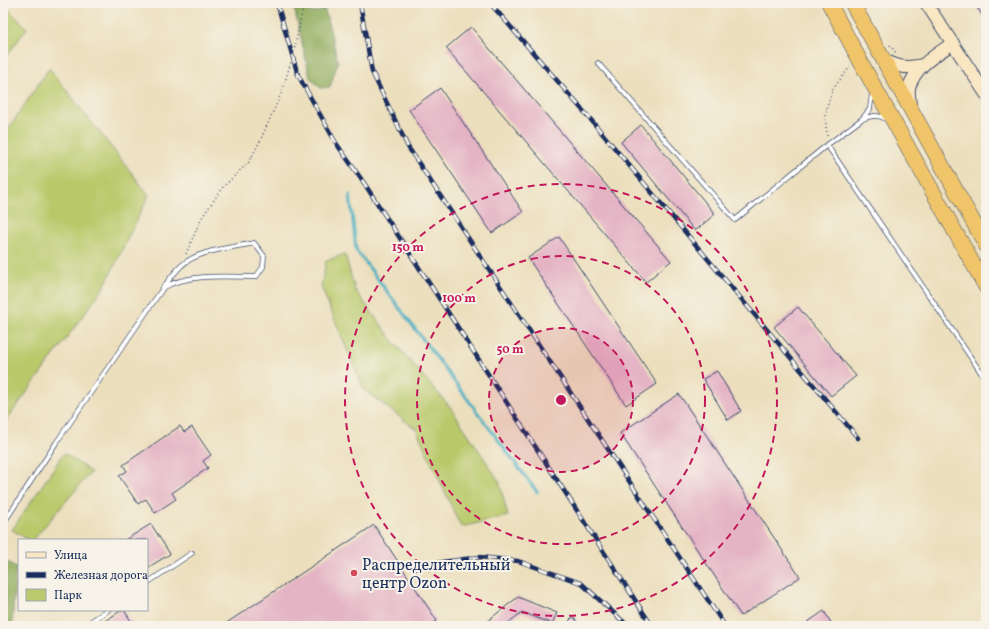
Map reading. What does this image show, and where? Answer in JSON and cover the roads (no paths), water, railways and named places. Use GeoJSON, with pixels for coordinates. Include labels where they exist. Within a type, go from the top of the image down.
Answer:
{"type":"FeatureCollection","features":[{"type":"Feature","properties":{"kind":"highway"},"geometry":{"type":"LineString","coordinates":[[829,3],[986,287]]}},
{"type":"Feature","properties":{"kind":"highway"},"geometry":{"type":"LineString","coordinates":[[852,3],[986,245]]}},
{"type":"Feature","properties":{"kind":"street"},"geometry":{"type":"LineString","coordinates":[[926,3],[986,94]]}},
{"type":"Feature","properties":{"kind":"street"},"geometry":{"type":"LineString","coordinates":[[910,109],[909,89],[914,76],[922,65],[952,43]]}},
{"type":"Feature","properties":{"kind":"street"},"geometry":{"type":"LineString","coordinates":[[882,59],[897,66],[910,68],[922,65]]}},
{"type":"Feature","properties":{"kind":"lane"},"geometry":{"type":"LineString","coordinates":[[598,63],[735,220],[827,145],[862,119],[870,109],[872,96],[871,81]]}},
{"type":"Feature","properties":{"kind":"lane"},"geometry":{"type":"LineString","coordinates":[[862,119],[874,115],[884,117],[895,124]]}},
{"type":"Feature","properties":{"kind":"lane"},"geometry":{"type":"LineString","coordinates":[[827,145],[986,380]]}},
{"type":"Feature","properties":{"kind":"lane"},"geometry":{"type":"LineString","coordinates":[[3,524],[61,436],[163,288],[181,265],[194,257],[210,252],[254,243],[264,256],[263,267],[256,277],[191,278],[172,282],[163,288]]}},
{"type":"Feature","properties":{"kind":"lane"},"geometry":{"type":"LineString","coordinates":[[148,582],[192,553]]}},
{"type":"Feature","properties":{"kind":"lane"},"geometry":{"type":"LineString","coordinates":[[84,626],[106,611]]}},
{"type":"Feature","properties":{"kind":"waterway"},"geometry":{"type":"LineString","coordinates":[[350,195],[356,250],[537,492]]}},
{"type":"Feature","properties":{"kind":"railway"},"geometry":{"type":"LineString","coordinates":[[277,3],[298,75],[336,143],[364,183],[652,626]]}},
{"type":"Feature","properties":{"kind":"railway"},"geometry":{"type":"LineString","coordinates":[[360,3],[372,72],[408,147],[725,626]]}},
{"type":"Feature","properties":{"kind":"railway"},"geometry":{"type":"LineString","coordinates":[[490,3],[586,114],[858,438]]}},
{"type":"Feature","properties":{"kind":"railway"},"geometry":{"type":"LineString","coordinates":[[416,568],[435,563],[480,557],[518,561],[581,583],[628,626]]}},
{"type":"Feature","properties":{"kind":"place","name":"Распределительный центр Ozon"},"geometry":{"type":"Point","coordinates":[354,573]}}]}
